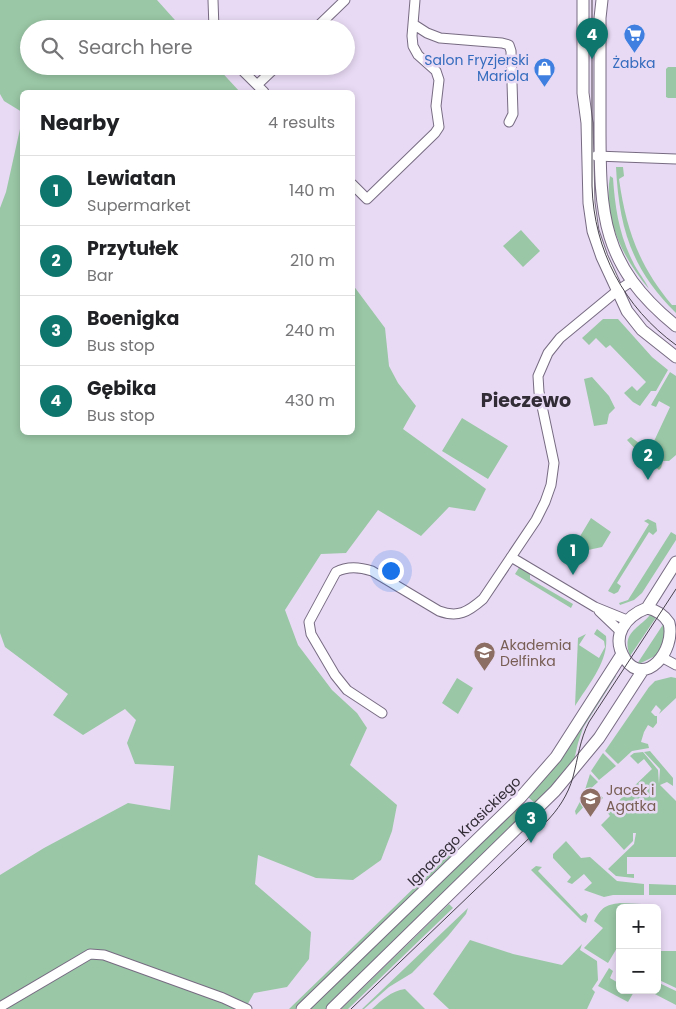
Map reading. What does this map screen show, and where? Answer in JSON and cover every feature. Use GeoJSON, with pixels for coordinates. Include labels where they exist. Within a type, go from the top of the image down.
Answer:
{"type":"FeatureCollection","features":[{"type":"Feature","properties":{"kind":"main road"},"geometry":{"type":"LineString","coordinates":[[583,0],[582,93],[587,123],[589,202],[593,231],[602,257],[627,311],[642,330],[676,357]]}},
{"type":"Feature","properties":{"kind":"main road"},"geometry":{"type":"LineString","coordinates":[[602,0],[600,18],[600,156],[602,202],[608,231],[613,247],[632,281],[654,307],[676,326]]}},
{"type":"Feature","properties":{"kind":"main road"},"geometry":{"type":"LineString","coordinates":[[648,608],[673,621],[674,649],[671,662],[643,670],[632,667],[622,654],[620,631],[627,620],[648,608],[676,562]]}},
{"type":"Feature","properties":{"kind":"main road","name":"Ignacego Krasickiego"},"geometry":{"type":"LineString","coordinates":[[302,1009],[520,798],[543,773],[556,757],[622,654]]}},
{"type":"Feature","properties":{"kind":"main road"},"geometry":{"type":"LineString","coordinates":[[332,1009],[555,791],[599,738],[643,670]]}},
{"type":"Feature","properties":{"kind":"street"},"geometry":{"type":"LineString","coordinates":[[213,0],[214,20]]}},
{"type":"Feature","properties":{"kind":"street"},"geometry":{"type":"LineString","coordinates":[[324,20],[345,0]]}},
{"type":"Feature","properties":{"kind":"street"},"geometry":{"type":"LineString","coordinates":[[355,187],[367,199],[439,127],[436,106],[439,80],[436,71],[418,55],[413,46],[415,0]]}},
{"type":"Feature","properties":{"kind":"street"},"geometry":{"type":"LineString","coordinates":[[413,24],[427,33],[440,38],[509,45],[511,51],[513,114],[509,122]]}},
{"type":"Feature","properties":{"kind":"street"},"geometry":{"type":"LineString","coordinates":[[247,75],[262,90]]}},
{"type":"Feature","properties":{"kind":"street"},"geometry":{"type":"LineString","coordinates":[[257,85],[268,75]]}},
{"type":"Feature","properties":{"kind":"street"},"geometry":{"type":"LineString","coordinates":[[588,155],[676,159]]}},
{"type":"Feature","properties":{"kind":"street"},"geometry":{"type":"LineString","coordinates":[[382,713],[347,690],[335,675],[311,634],[309,622],[336,572],[344,568],[364,568],[372,571],[449,615],[472,609],[483,599],[536,520],[551,485],[554,463],[539,392],[538,376],[548,353],[560,338],[632,281]]}},
{"type":"Feature","properties":{"kind":"street"},"geometry":{"type":"LineString","coordinates":[[511,557],[596,607],[627,620]]}},
{"type":"Feature","properties":{"kind":"street"},"geometry":{"type":"LineString","coordinates":[[596,607],[620,631]]}},
{"type":"Feature","properties":{"kind":"street"},"geometry":{"type":"LineString","coordinates":[[0,1006],[90,954],[104,955],[223,998],[247,1009]]}},
{"type":"Feature","properties":{"kind":"green space"},"geometry":{"type":"Polygon","coordinates":[[[0,0],[157,0],[175,20],[20,20],[20,75],[224,75],[238,90],[20,90],[20,111],[4,101],[0,94],[0,0]]]}},
{"type":"Feature","properties":{"kind":"green space"},"geometry":{"type":"Polygon","coordinates":[[[668,67],[676,67],[676,98],[666,97],[666,69],[668,67]]]}},
{"type":"Feature","properties":{"kind":"green space"},"geometry":{"type":"Polygon","coordinates":[[[20,129],[20,435],[355,435],[355,288],[385,328],[389,366],[398,383],[416,406],[403,429],[486,489],[475,511],[449,507],[421,536],[378,510],[346,553],[321,554],[285,610],[298,645],[332,690],[357,713],[367,728],[350,765],[397,805],[392,831],[381,860],[353,880],[316,878],[258,855],[255,884],[311,932],[309,959],[287,987],[254,993],[245,1009],[0,1009],[0,875],[44,848],[128,803],[170,810],[174,766],[135,764],[127,743],[136,720],[125,709],[83,735],[53,715],[68,694],[5,647],[0,633],[0,208],[6,192],[20,129]]]}},
{"type":"Feature","properties":{"kind":"green space"},"geometry":{"type":"Polygon","coordinates":[[[616,167],[623,167],[624,176],[619,179],[630,231],[636,246],[651,276],[672,305],[676,305],[676,313],[648,281],[631,247],[620,210],[616,167]]]}},
{"type":"Feature","properties":{"kind":"green space"},"geometry":{"type":"Polygon","coordinates":[[[610,176],[613,178],[624,242],[649,289],[639,277],[623,250],[612,222],[609,207],[610,176]]]}},
{"type":"Feature","properties":{"kind":"green space"},"geometry":{"type":"Polygon","coordinates":[[[521,230],[540,251],[523,267],[503,246],[521,230]]]}},
{"type":"Feature","properties":{"kind":"green space"},"geometry":{"type":"Polygon","coordinates":[[[603,319],[618,319],[652,357],[668,370],[656,391],[651,391],[640,406],[624,393],[632,386],[637,391],[646,382],[610,345],[606,348],[596,338],[589,345],[582,338],[603,319]]]}},
{"type":"Feature","properties":{"kind":"green space"},"geometry":{"type":"Polygon","coordinates":[[[670,372],[676,376],[676,455],[669,461],[663,461],[659,470],[627,440],[631,437],[639,443],[637,449],[648,454],[670,407],[659,401],[656,407],[651,405],[670,372]]]}},
{"type":"Feature","properties":{"kind":"green space"},"geometry":{"type":"Polygon","coordinates":[[[592,377],[609,396],[615,408],[609,414],[607,424],[594,426],[584,379],[592,377]]]}},
{"type":"Feature","properties":{"kind":"green space"},"geometry":{"type":"Polygon","coordinates":[[[462,418],[508,446],[488,479],[442,451],[462,418]]]}},
{"type":"Feature","properties":{"kind":"green space"},"geometry":{"type":"Polygon","coordinates":[[[591,518],[611,532],[602,547],[579,552],[573,548],[591,518]]]}},
{"type":"Feature","properties":{"kind":"green space"},"geometry":{"type":"Polygon","coordinates":[[[648,519],[656,523],[657,531],[653,535],[649,532],[617,583],[621,586],[618,592],[614,594],[608,591],[649,524],[644,521],[648,519]]]}},
{"type":"Feature","properties":{"kind":"green space"},"geometry":{"type":"Polygon","coordinates":[[[671,532],[676,535],[676,540],[642,593],[634,600],[620,605],[619,603],[628,600],[671,532]]]}},
{"type":"Feature","properties":{"kind":"green space"},"geometry":{"type":"Polygon","coordinates":[[[520,566],[530,572],[530,579],[573,604],[571,608],[515,574],[520,566]]]}},
{"type":"Feature","properties":{"kind":"green space"},"geometry":{"type":"Polygon","coordinates":[[[650,615],[657,616],[630,656],[628,648],[629,637],[650,615]]]}},
{"type":"Feature","properties":{"kind":"green space"},"geometry":{"type":"Polygon","coordinates":[[[664,623],[666,641],[655,656],[637,664],[664,623]]]}},
{"type":"Feature","properties":{"kind":"green space"},"geometry":{"type":"Polygon","coordinates":[[[597,629],[606,636],[606,645],[604,655],[601,664],[575,706],[578,638],[586,634],[579,645],[599,658],[605,647],[604,641],[594,634],[597,629]]]}},
{"type":"Feature","properties":{"kind":"green space"},"geometry":{"type":"Polygon","coordinates":[[[614,675],[616,676],[583,728],[573,765],[536,804],[528,797],[614,675]]]}},
{"type":"Feature","properties":{"kind":"green space"},"geometry":{"type":"Polygon","coordinates":[[[671,677],[676,678],[676,698],[659,714],[661,710],[656,705],[651,712],[657,716],[657,723],[653,728],[648,725],[641,742],[648,744],[649,748],[632,751],[618,764],[605,751],[649,687],[655,681],[671,677]]]}},
{"type":"Feature","properties":{"kind":"green space"},"geometry":{"type":"Polygon","coordinates":[[[457,678],[473,688],[458,714],[442,703],[457,678]]]}},
{"type":"Feature","properties":{"kind":"green space"},"geometry":{"type":"Polygon","coordinates":[[[650,751],[673,778],[673,786],[667,782],[660,785],[676,801],[676,857],[627,857],[627,874],[634,874],[634,878],[616,876],[608,869],[634,844],[636,833],[633,833],[633,841],[624,850],[601,825],[610,816],[607,812],[652,769],[644,759],[638,764],[630,756],[634,753],[643,752],[658,770],[659,784],[660,769],[644,752],[650,751]]]}},
{"type":"Feature","properties":{"kind":"green space"},"geometry":{"type":"Polygon","coordinates":[[[603,753],[616,766],[599,780],[591,771],[603,753]]]}},
{"type":"Feature","properties":{"kind":"green space"},"geometry":{"type":"Polygon","coordinates":[[[590,774],[598,782],[587,792],[590,794],[595,789],[603,798],[598,802],[593,797],[576,815],[575,811],[583,796],[590,774]]]}},
{"type":"Feature","properties":{"kind":"green space"},"geometry":{"type":"Polygon","coordinates":[[[521,803],[529,811],[326,1009],[310,1009],[521,803]]]}},
{"type":"Feature","properties":{"kind":"green space"},"geometry":{"type":"Polygon","coordinates":[[[566,841],[581,858],[590,857],[617,881],[644,884],[644,895],[613,895],[604,897],[584,890],[592,883],[584,874],[572,884],[567,882],[571,877],[553,858],[553,854],[566,841]]]}},
{"type":"Feature","properties":{"kind":"green space"},"geometry":{"type":"Polygon","coordinates":[[[462,842],[451,858],[295,1009],[289,1009],[457,844],[462,842]]]}},
{"type":"Feature","properties":{"kind":"green space"},"geometry":{"type":"Polygon","coordinates":[[[536,866],[542,867],[538,871],[581,916],[586,913],[588,916],[586,923],[531,870],[536,866]]]}},
{"type":"Feature","properties":{"kind":"green space"},"geometry":{"type":"Polygon","coordinates":[[[649,884],[676,885],[676,895],[649,895],[649,884]]]}},
{"type":"Feature","properties":{"kind":"green space"},"geometry":{"type":"Polygon","coordinates":[[[620,903],[642,904],[616,904],[616,950],[608,963],[584,948],[603,928],[594,921],[599,913],[611,905],[620,903]]]}},
{"type":"Feature","properties":{"kind":"green space"},"geometry":{"type":"Polygon","coordinates":[[[449,904],[453,908],[348,1009],[341,1009],[449,904]]]}},
{"type":"Feature","properties":{"kind":"green space"},"geometry":{"type":"Polygon","coordinates":[[[468,908],[466,914],[448,936],[412,973],[389,987],[362,1009],[468,908]]]}},
{"type":"Feature","properties":{"kind":"green space"},"geometry":{"type":"Polygon","coordinates":[[[470,940],[513,954],[562,965],[582,944],[580,950],[597,961],[598,980],[592,989],[595,992],[587,1009],[449,1009],[433,994],[470,940]]]}},
{"type":"Feature","properties":{"kind":"green space"},"geometry":{"type":"Polygon","coordinates":[[[661,951],[676,951],[676,988],[661,981],[661,951]]]}},
{"type":"Feature","properties":{"kind":"green space"},"geometry":{"type":"Polygon","coordinates":[[[609,968],[613,971],[610,978],[616,982],[616,994],[633,994],[628,1002],[598,986],[609,968]]]}},
{"type":"Feature","properties":{"kind":"green space"},"geometry":{"type":"Polygon","coordinates":[[[661,984],[676,991],[676,1005],[655,994],[661,994],[661,984]]]}},
{"type":"Feature","properties":{"kind":"green space"},"geometry":{"type":"Polygon","coordinates":[[[405,989],[425,1009],[372,1009],[391,994],[405,989]]]}},
{"type":"Feature","properties":{"kind":"tram line"},"geometry":{"type":"LineString","coordinates":[[592,0],[592,186],[594,210],[599,233],[615,276],[627,295],[641,313],[676,345]]}},
{"type":"Feature","properties":{"kind":"tram line"},"geometry":{"type":"LineString","coordinates":[[351,1009],[554,813],[571,784],[581,742],[589,722],[676,589]]}},
{"type":"Feature","properties":{"kind":"place","name":"Żabka"},"geometry":{"type":"Point","coordinates":[634,54]}},
{"type":"Feature","properties":{"kind":"place","name":"Gębika"},"geometry":{"type":"Point","coordinates":[592,59]}},
{"type":"Feature","properties":{"kind":"place","name":"Salon Fryzjerski Mariola"},"geometry":{"type":"Point","coordinates":[545,87]}},
{"type":"Feature","properties":{"kind":"place","name":"Przytułek"},"geometry":{"type":"Point","coordinates":[648,480]}},
{"type":"Feature","properties":{"kind":"place","name":"Lewiatan"},"geometry":{"type":"Point","coordinates":[573,575]}},
{"type":"Feature","properties":{"kind":"place","name":"Akademia Delfinka"},"geometry":{"type":"Point","coordinates":[484,672]}},
{"type":"Feature","properties":{"kind":"place","name":"Jacek i Agatka"},"geometry":{"type":"Point","coordinates":[590,817]}},
{"type":"Feature","properties":{"kind":"place","name":"Boenigka"},"geometry":{"type":"Point","coordinates":[531,843]}},
{"type":"Feature","properties":{"kind":"district","name":"Pieczewo"},"geometry":{"type":"Point","coordinates":[526,400]}}]}
